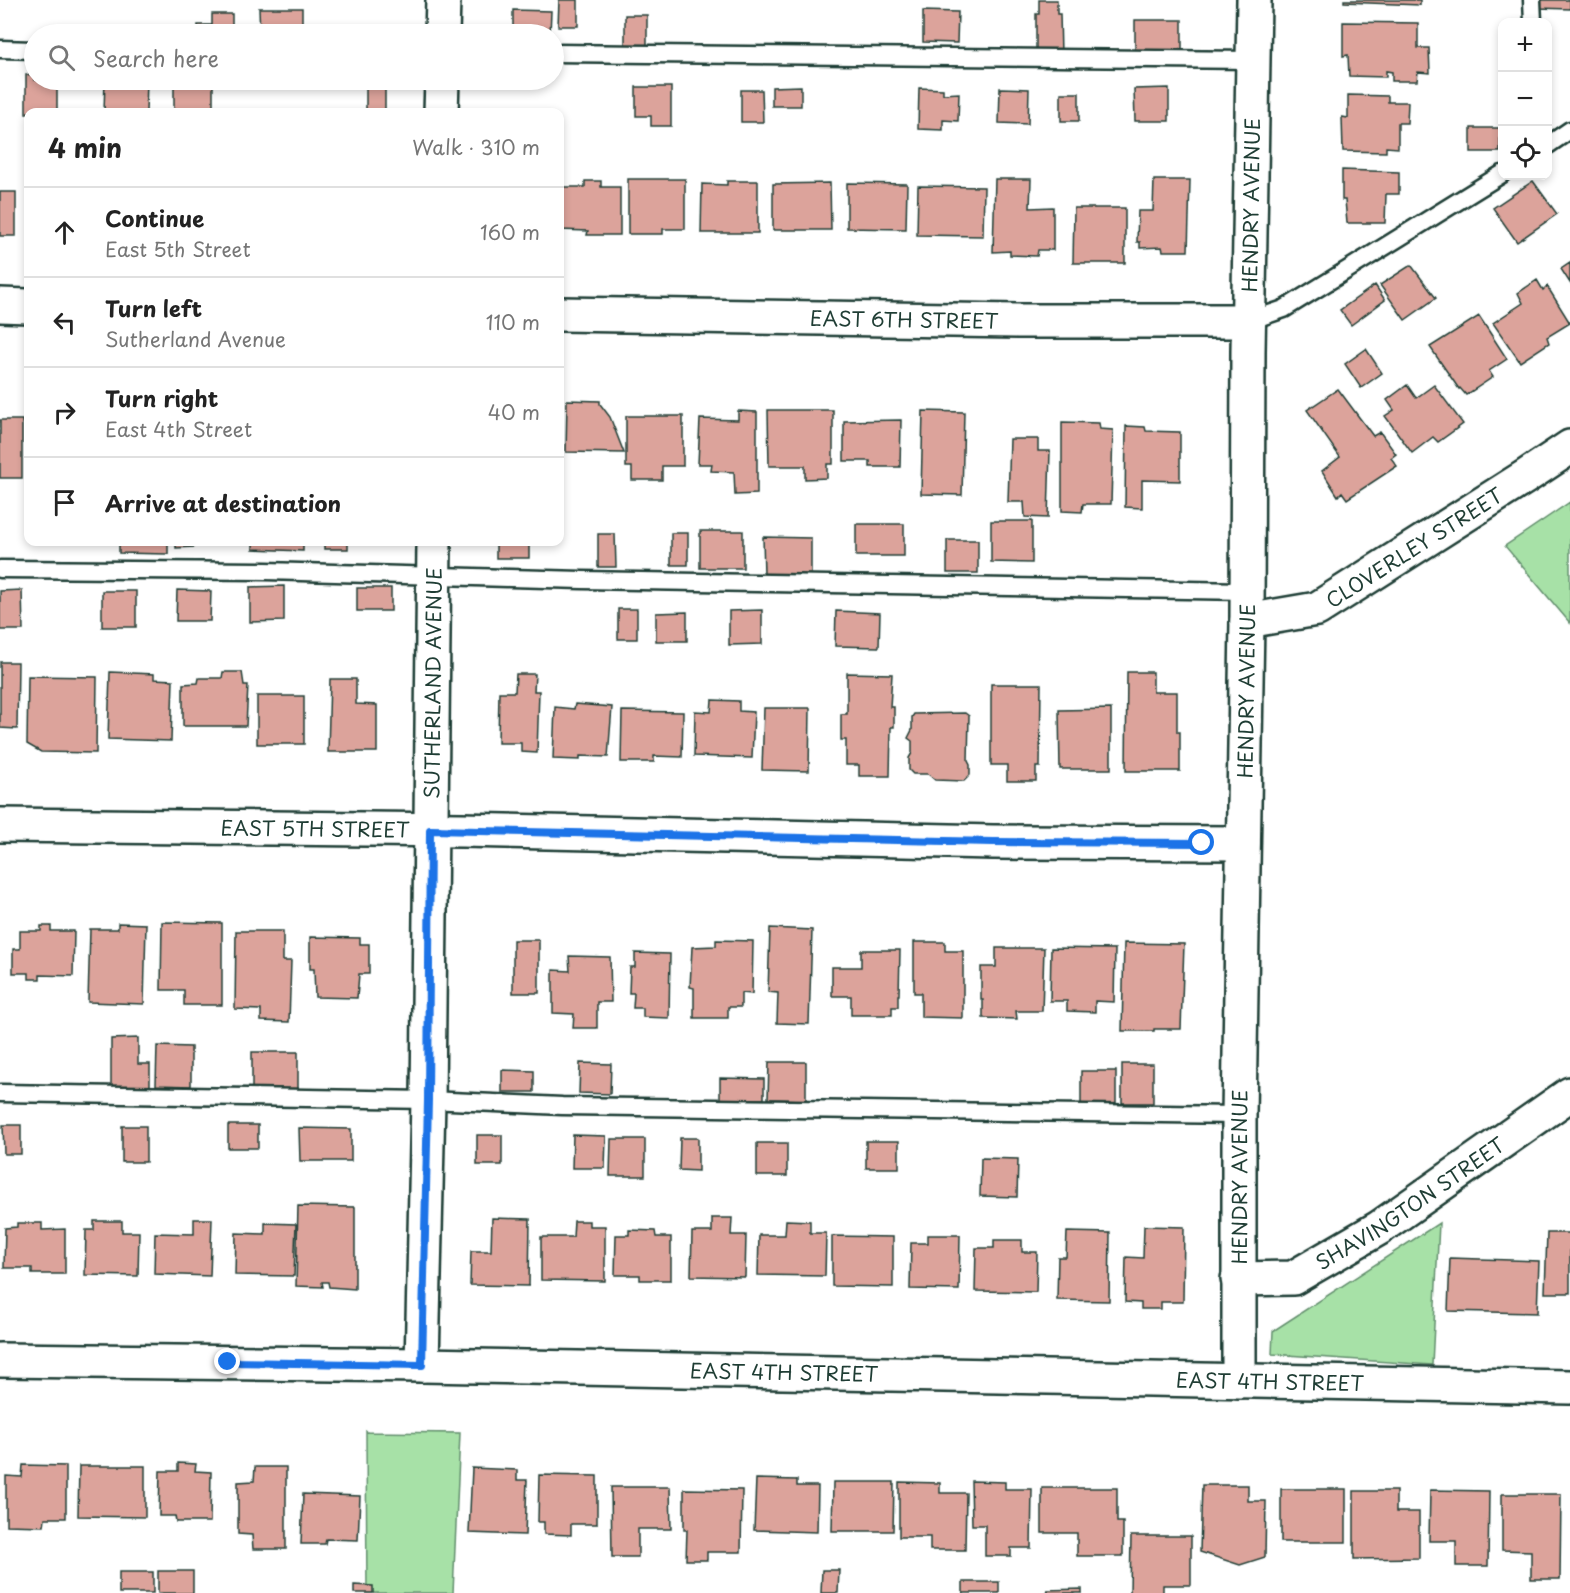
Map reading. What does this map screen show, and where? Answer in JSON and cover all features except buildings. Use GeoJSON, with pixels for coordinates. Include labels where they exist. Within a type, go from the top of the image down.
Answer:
{"type":"FeatureCollection","features":[{"type":"Feature","properties":{"kind":"street"},"geometry":{"type":"LineString","coordinates":[[442,24],[443,0]]}},
{"type":"Feature","properties":{"kind":"street","name":"HENDRY AVENUE"},"geometry":{"type":"LineString","coordinates":[[1239,1381],[1239,1115],[1254,0]]}},
{"type":"Feature","properties":{"kind":"street"},"geometry":{"type":"LineString","coordinates":[[441,108],[442,90]]}},
{"type":"Feature","properties":{"kind":"street"},"geometry":{"type":"LineString","coordinates":[[0,305],[24,306]]}},
{"type":"Feature","properties":{"kind":"street","name":"EAST 6TH STREET"},"geometry":{"type":"LineString","coordinates":[[564,314],[1018,321],[1249,321]]}},
{"type":"Feature","properties":{"kind":"street","name":"CLOVERLEY STREET"},"geometry":{"type":"LineString","coordinates":[[1247,606],[1317,609],[1570,447]]}},
{"type":"Feature","properties":{"kind":"street","name":"SUTHERLAND AVENUE"},"geometry":{"type":"LineString","coordinates":[[422,1365],[428,1100],[434,546]]}},
{"type":"Feature","properties":{"kind":"street","name":"EAST 5TH STREET"},"geometry":{"type":"LineString","coordinates":[[0,825],[430,830],[981,842],[1243,843]]}},
{"type":"Feature","properties":{"kind":"street","name":"SHAVINGTON STREET"},"geometry":{"type":"LineString","coordinates":[[1238,1279],[1293,1278],[1378,1228],[1570,1094]]}},
{"type":"Feature","properties":{"kind":"street","name":"EAST 4TH STREET"},"geometry":{"type":"LineString","coordinates":[[0,1360],[422,1365],[1570,1387]]}},
{"type":"Feature","properties":{"kind":"lane"},"geometry":{"type":"LineString","coordinates":[[1532,0],[1533,18]]}},
{"type":"Feature","properties":{"kind":"lane"},"geometry":{"type":"LineString","coordinates":[[0,49],[24,50]]}},
{"type":"Feature","properties":{"kind":"lane"},"geometry":{"type":"LineString","coordinates":[[564,53],[1253,60]]}},
{"type":"Feature","properties":{"kind":"lane"},"geometry":{"type":"LineString","coordinates":[[1552,142],[1570,130]]}},
{"type":"Feature","properties":{"kind":"lane"},"geometry":{"type":"LineString","coordinates":[[1249,321],[1284,309],[1498,177]]}},
{"type":"Feature","properties":{"kind":"lane"},"geometry":{"type":"LineString","coordinates":[[0,570],[266,571],[1247,606]]}},
{"type":"Feature","properties":{"kind":"lane"},"geometry":{"type":"LineString","coordinates":[[0,1093],[428,1100],[562,1106],[1239,1115]]}},
{"type":"Feature","properties":{"kind":"green space"},"geometry":{"type":"Polygon","coordinates":[[[1570,502],[1570,623],[1505,546],[1570,502]]]}},
{"type":"Feature","properties":{"kind":"green space"},"geometry":{"type":"Polygon","coordinates":[[[1439,1223],[1432,1365],[1272,1354],[1273,1331],[1439,1223]]]}},
{"type":"Feature","properties":{"kind":"green space"},"geometry":{"type":"Polygon","coordinates":[[[366,1430],[367,1432],[460,1433],[453,1593],[367,1593],[366,1430]]]}},
{"type":"Feature","properties":{"kind":"route"},"geometry":{"type":"LineString","coordinates":[[228,1362],[422,1365],[428,1100],[430,830],[993,842],[1202,843]]}}]}
